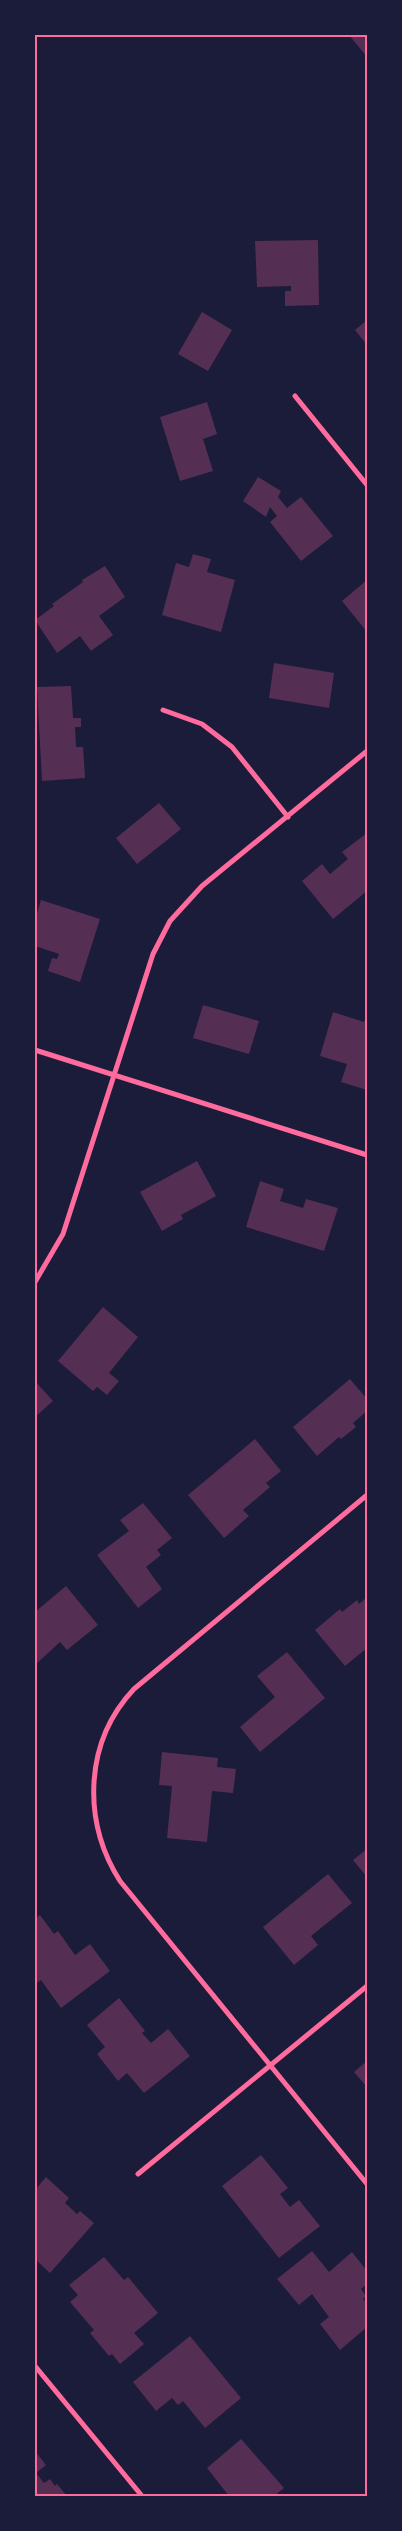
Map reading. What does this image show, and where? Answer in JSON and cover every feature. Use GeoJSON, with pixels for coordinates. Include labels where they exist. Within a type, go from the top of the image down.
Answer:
{"type":"FeatureCollection","features":[{"type":"Feature","properties":{"kind":"street"},"geometry":{"type":"LineString","coordinates":[[295,396],[367,485]]}},
{"type":"Feature","properties":{"kind":"street"},"geometry":{"type":"LineString","coordinates":[[163,710],[202,724],[232,747],[288,817]]}},
{"type":"Feature","properties":{"kind":"street"},"geometry":{"type":"LineString","coordinates":[[35,1282],[64,1234],[153,954],[170,920],[202,886],[367,751]]}},
{"type":"Feature","properties":{"kind":"street"},"geometry":{"type":"LineString","coordinates":[[35,1050],[367,1155]]}},
{"type":"Feature","properties":{"kind":"street"},"geometry":{"type":"LineString","coordinates":[[367,1495],[134,1688],[125,1698],[107,1730],[94,1777],[93,1801],[96,1825],[103,1849],[114,1871],[367,2184]]}},
{"type":"Feature","properties":{"kind":"street"},"geometry":{"type":"LineString","coordinates":[[138,2174],[367,1986]]}},
{"type":"Feature","properties":{"kind":"street"},"geometry":{"type":"LineString","coordinates":[[35,2366],[142,2496]]}},
{"type":"Feature","properties":{"kind":"building"},"geometry":{"type":"Polygon","coordinates":[[[349,35],[367,35],[367,57],[349,35]]]}},
{"type":"Feature","properties":{"kind":"building"},"geometry":{"type":"Polygon","coordinates":[[[318,240],[319,305],[285,306],[285,291],[291,291],[291,286],[257,287],[255,241],[318,240]]]}},
{"type":"Feature","properties":{"kind":"building"},"geometry":{"type":"Polygon","coordinates":[[[202,312],[232,330],[208,371],[178,354],[202,312]]]}},
{"type":"Feature","properties":{"kind":"building"},"geometry":{"type":"Polygon","coordinates":[[[367,320],[367,345],[355,330],[367,320]]]}},
{"type":"Feature","properties":{"kind":"building"},"geometry":{"type":"Polygon","coordinates":[[[207,402],[217,434],[203,439],[213,471],[180,481],[160,417],[207,402]]]}},
{"type":"Feature","properties":{"kind":"building"},"geometry":{"type":"Polygon","coordinates":[[[258,477],[281,491],[278,497],[287,508],[301,497],[333,536],[301,561],[270,522],[277,516],[270,507],[266,517],[243,501],[258,477]]]}},
{"type":"Feature","properties":{"kind":"building"},"geometry":{"type":"Polygon","coordinates":[[[193,554],[211,559],[207,572],[235,580],[221,632],[162,615],[176,563],[189,567],[193,554]]]}},
{"type":"Feature","properties":{"kind":"building"},"geometry":{"type":"Polygon","coordinates":[[[105,566],[125,597],[99,616],[113,635],[91,651],[80,636],[57,653],[35,620],[54,606],[52,604],[83,582],[82,580],[105,566]]]}},
{"type":"Feature","properties":{"kind":"building"},"geometry":{"type":"Polygon","coordinates":[[[367,580],[367,632],[342,601],[367,580]]]}},
{"type":"Feature","properties":{"kind":"building"},"geometry":{"type":"Polygon","coordinates":[[[274,663],[334,673],[329,708],[269,698],[274,663]]]}},
{"type":"Feature","properties":{"kind":"building"},"geometry":{"type":"Polygon","coordinates":[[[71,686],[73,718],[81,718],[81,727],[75,727],[76,747],[83,747],[85,778],[42,781],[37,687],[71,686]]]}},
{"type":"Feature","properties":{"kind":"building"},"geometry":{"type":"Polygon","coordinates":[[[159,803],[181,829],[137,864],[116,838],[159,803]]]}},
{"type":"Feature","properties":{"kind":"building"},"geometry":{"type":"Polygon","coordinates":[[[367,833],[367,891],[333,919],[302,881],[322,864],[330,874],[348,859],[342,852],[367,833]]]}},
{"type":"Feature","properties":{"kind":"building"},"geometry":{"type":"Polygon","coordinates":[[[41,900],[100,919],[80,982],[48,971],[52,958],[57,959],[59,954],[35,946],[35,920],[41,900]]]}},
{"type":"Feature","properties":{"kind":"building"},"geometry":{"type":"Polygon","coordinates":[[[203,1005],[259,1021],[249,1054],[193,1038],[203,1005]]]}},
{"type":"Feature","properties":{"kind":"building"},"geometry":{"type":"Polygon","coordinates":[[[333,1012],[364,1022],[367,1014],[367,1090],[341,1082],[347,1064],[320,1056],[333,1012]]]}},
{"type":"Feature","properties":{"kind":"building"},"geometry":{"type":"Polygon","coordinates":[[[197,1161],[216,1196],[181,1215],[183,1219],[162,1231],[140,1192],[197,1161]]]}},
{"type":"Feature","properties":{"kind":"building"},"geometry":{"type":"Polygon","coordinates":[[[260,1181],[284,1189],[280,1201],[303,1208],[306,1199],[338,1208],[324,1251],[246,1227],[260,1181]]]}},
{"type":"Feature","properties":{"kind":"building"},"geometry":{"type":"Polygon","coordinates":[[[103,1307],[138,1337],[109,1373],[119,1381],[107,1395],[97,1387],[93,1391],[58,1361],[103,1307]]]}},
{"type":"Feature","properties":{"kind":"building"},"geometry":{"type":"Polygon","coordinates":[[[350,1379],[367,1399],[367,1411],[353,1423],[356,1427],[341,1439],[339,1437],[317,1456],[293,1427],[350,1379]]]}},
{"type":"Feature","properties":{"kind":"building"},"geometry":{"type":"Polygon","coordinates":[[[35,1381],[53,1401],[35,1417],[35,1381]]]}},
{"type":"Feature","properties":{"kind":"building"},"geometry":{"type":"Polygon","coordinates":[[[255,1439],[281,1471],[266,1483],[270,1487],[243,1510],[249,1516],[224,1538],[188,1495],[255,1439]]]}},
{"type":"Feature","properties":{"kind":"building"},"geometry":{"type":"Polygon","coordinates":[[[143,1503],[172,1538],[157,1550],[161,1555],[146,1567],[162,1589],[138,1608],[97,1555],[129,1531],[120,1520],[143,1503]]]}},
{"type":"Feature","properties":{"kind":"building"},"geometry":{"type":"Polygon","coordinates":[[[66,1586],[98,1625],[67,1650],[60,1642],[35,1665],[35,1612],[66,1586]]]}},
{"type":"Feature","properties":{"kind":"building"},"geometry":{"type":"Polygon","coordinates":[[[367,1597],[367,1648],[345,1666],[315,1630],[340,1609],[342,1612],[357,1600],[359,1604],[367,1597]]]}},
{"type":"Feature","properties":{"kind":"building"},"geometry":{"type":"Polygon","coordinates":[[[287,1652],[325,1698],[260,1752],[240,1727],[275,1697],[257,1676],[287,1652]]]}},
{"type":"Feature","properties":{"kind":"building"},"geometry":{"type":"Polygon","coordinates":[[[162,1752],[218,1758],[217,1767],[236,1769],[233,1793],[212,1791],[207,1842],[167,1838],[172,1786],[159,1785],[162,1752]]]}},
{"type":"Feature","properties":{"kind":"building"},"geometry":{"type":"Polygon","coordinates":[[[367,1849],[367,1877],[353,1860],[367,1849]]]}},
{"type":"Feature","properties":{"kind":"building"},"geometry":{"type":"Polygon","coordinates":[[[328,1874],[352,1903],[311,1936],[318,1945],[294,1965],[263,1927],[328,1874]]]}},
{"type":"Feature","properties":{"kind":"building"},"geometry":{"type":"Polygon","coordinates":[[[40,1915],[54,1934],[58,1931],[75,1955],[90,1944],[110,1971],[61,2008],[41,1980],[35,1984],[35,1919],[40,1915]]]}},
{"type":"Feature","properties":{"kind":"building"},"geometry":{"type":"Polygon","coordinates":[[[119,1998],[145,2031],[142,2033],[151,2043],[168,2029],[190,2056],[144,2093],[127,2073],[118,2081],[97,2054],[105,2047],[87,2025],[119,1998]]]}},
{"type":"Feature","properties":{"kind":"building"},"geometry":{"type":"Polygon","coordinates":[[[367,2061],[367,2087],[354,2072],[367,2061]]]}},
{"type":"Feature","properties":{"kind":"building"},"geometry":{"type":"Polygon","coordinates":[[[261,2155],[288,2188],[280,2194],[290,2207],[299,2200],[320,2226],[279,2258],[222,2186],[261,2155]]]}},
{"type":"Feature","properties":{"kind":"building"},"geometry":{"type":"Polygon","coordinates":[[[46,2177],[69,2198],[65,2203],[77,2214],[80,2211],[94,2223],[50,2273],[35,2259],[35,2190],[46,2177]]]}},
{"type":"Feature","properties":{"kind":"building"},"geometry":{"type":"Polygon","coordinates":[[[312,2251],[329,2272],[352,2252],[367,2271],[367,2284],[361,2289],[366,2296],[363,2299],[367,2303],[367,2327],[340,2350],[320,2324],[329,2317],[312,2294],[299,2305],[277,2279],[312,2251]]]}},
{"type":"Feature","properties":{"kind":"building"},"geometry":{"type":"Polygon","coordinates":[[[104,2257],[124,2280],[128,2277],[158,2313],[134,2333],[144,2344],[120,2364],[112,2354],[109,2356],[90,2333],[94,2330],[70,2302],[78,2295],[69,2285],[104,2257]]]}},
{"type":"Feature","properties":{"kind":"building"},"geometry":{"type":"Polygon","coordinates":[[[190,2336],[241,2398],[205,2428],[183,2401],[178,2405],[172,2398],[156,2411],[133,2382],[190,2336]]]}},
{"type":"Feature","properties":{"kind":"building"},"geometry":{"type":"Polygon","coordinates":[[[241,2439],[284,2488],[274,2496],[229,2496],[207,2468],[241,2439]]]}},
{"type":"Feature","properties":{"kind":"building"},"geometry":{"type":"Polygon","coordinates":[[[35,2451],[46,2465],[36,2473],[44,2483],[50,2479],[55,2486],[57,2484],[67,2496],[35,2496],[35,2451]]]}}]}
